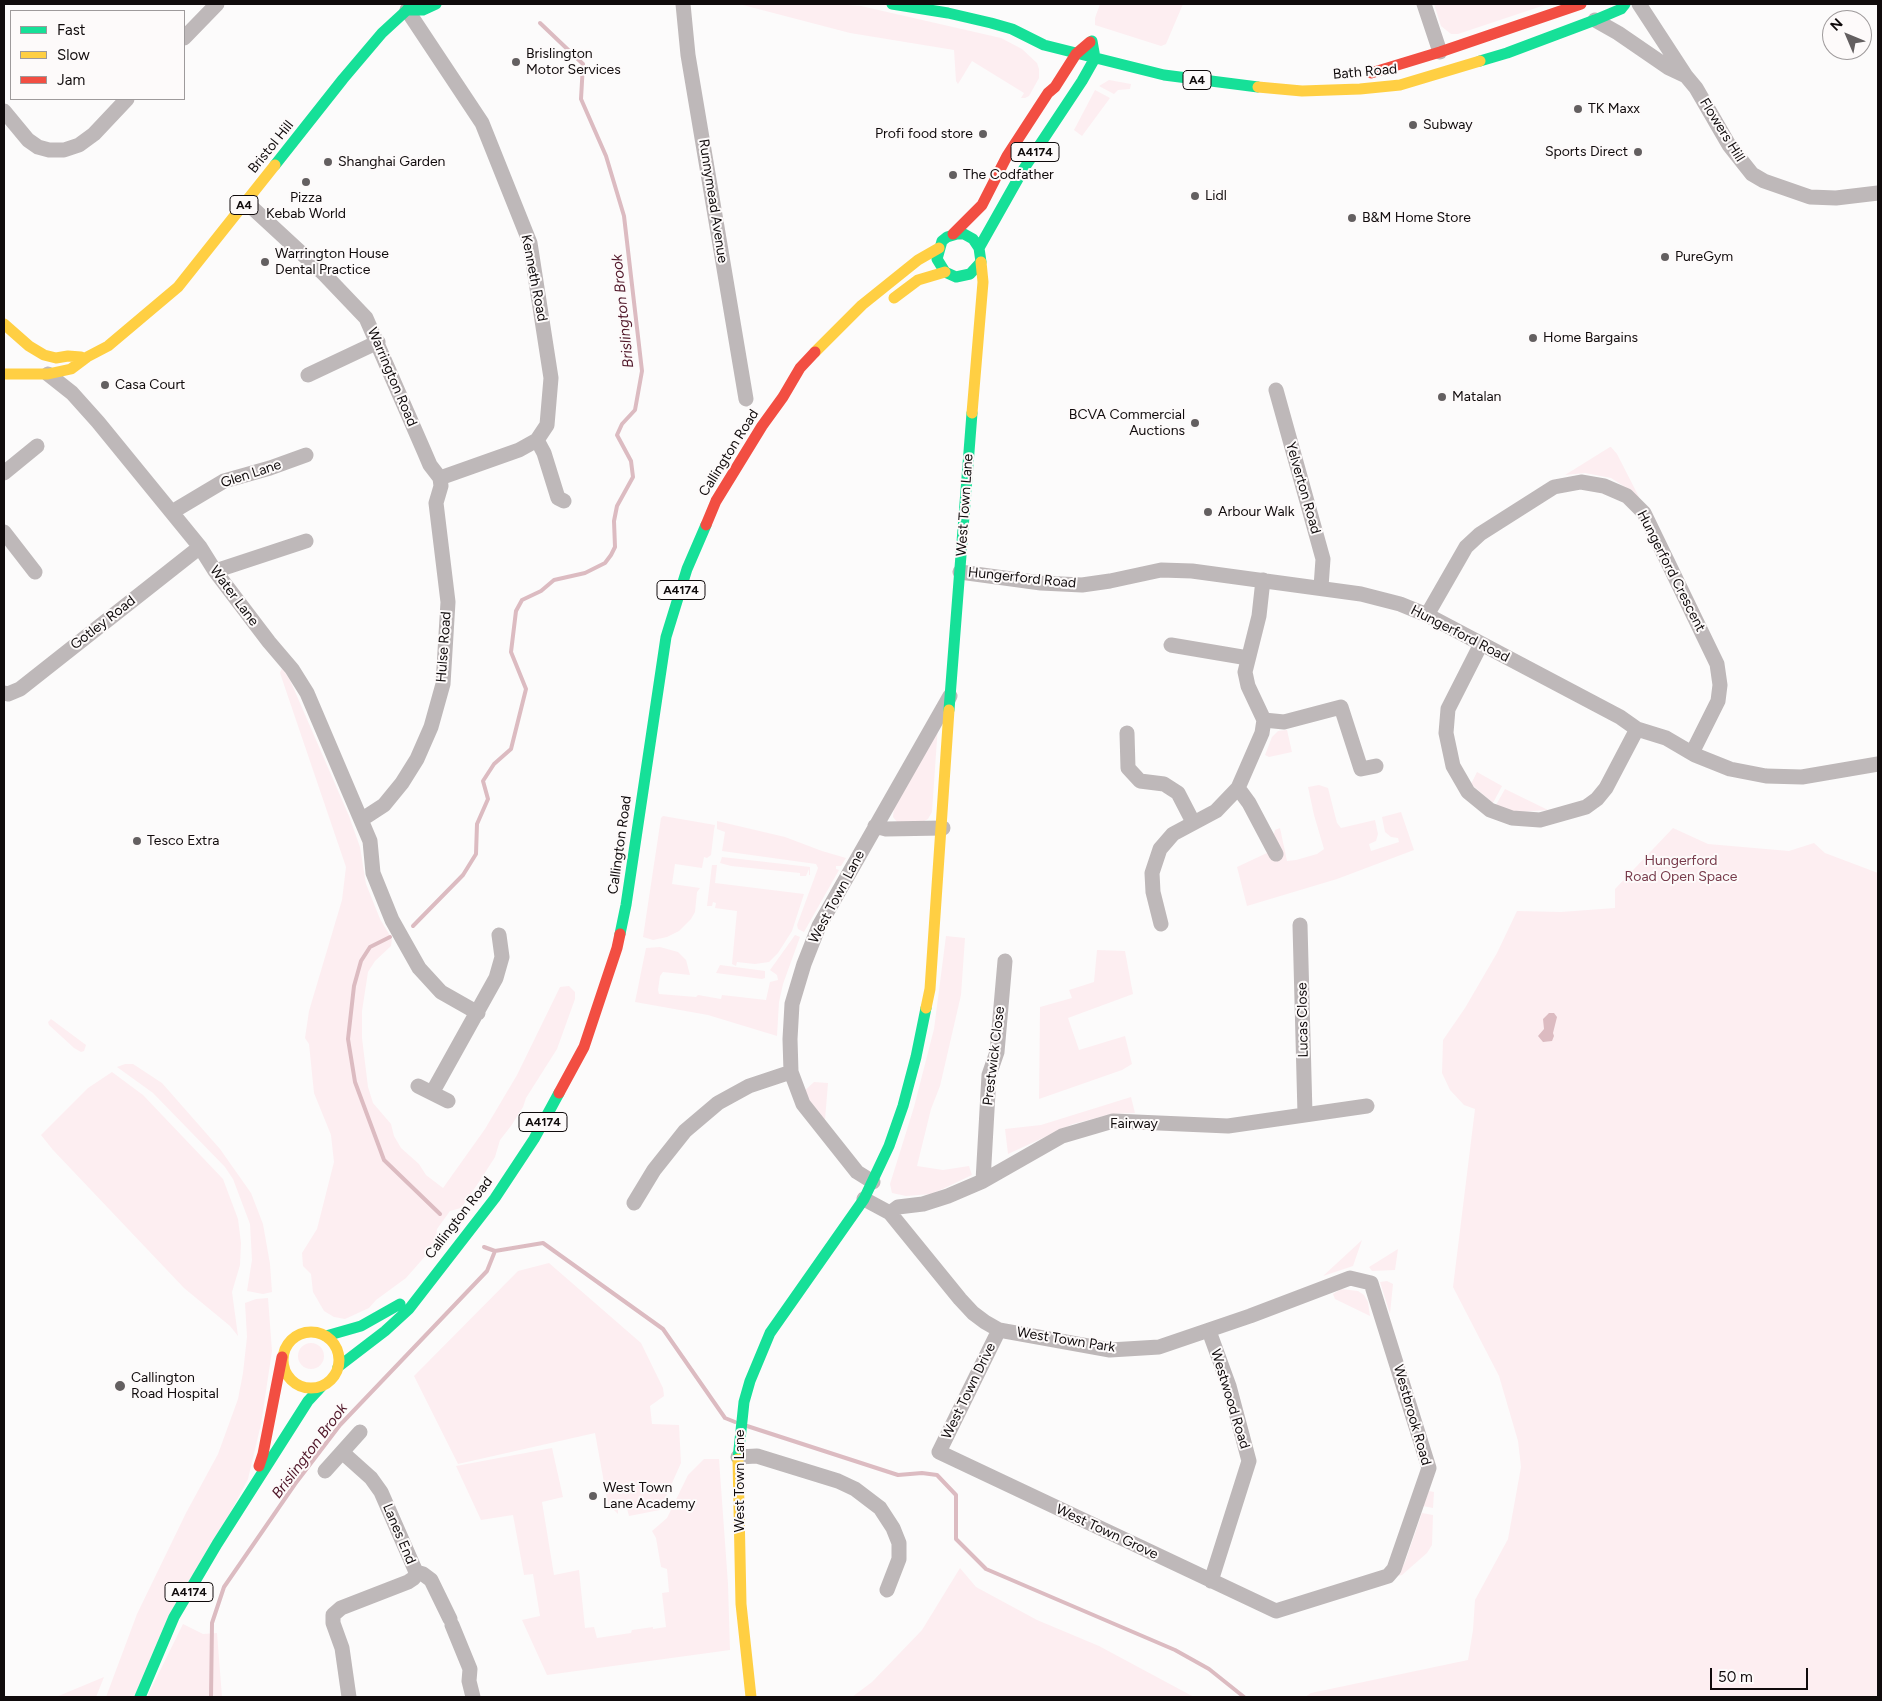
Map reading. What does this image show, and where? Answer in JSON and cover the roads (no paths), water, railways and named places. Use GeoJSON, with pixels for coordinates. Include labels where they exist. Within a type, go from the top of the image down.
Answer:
{"type":"FeatureCollection","features":[{"type":"Feature","properties":{"kind":"main road"},"geometry":{"type":"LineString","coordinates":[[409,7],[423,10],[436,4]]}},
{"type":"Feature","properties":{"kind":"main road","name":"A4"},"geometry":{"type":"LineString","coordinates":[[892,4],[952,8],[1012,29],[1044,45],[1095,58]]}},
{"type":"Feature","properties":{"kind":"main road","name":"Bath Road"},"geometry":{"type":"LineString","coordinates":[[1334,78],[1354,77],[1384,70],[1581,4]]}},
{"type":"Feature","properties":{"kind":"main road","name":"Bath Road"},"geometry":{"type":"LineString","coordinates":[[1095,58],[1164,75],[1237,85],[1302,91],[1360,90],[1400,85],[1507,53],[1594,20],[1620,9],[1625,4]]}},
{"type":"Feature","properties":{"kind":"main road","name":"Bristol Hill"},"geometry":{"type":"LineString","coordinates":[[55,368],[71,370],[87,357],[108,346],[178,287],[382,33],[409,7]]}},
{"type":"Feature","properties":{"kind":"main road","name":"A4"},"geometry":{"type":"LineString","coordinates":[[1012,29],[1037,28]]}},
{"type":"Feature","properties":{"kind":"main road"},"geometry":{"type":"LineString","coordinates":[[1073,36],[1096,42],[1095,58]]}},
{"type":"Feature","properties":{"kind":"main road","name":"A4174"},"geometry":{"type":"LineString","coordinates":[[783,397],[800,368],[831,334],[862,305],[918,260],[938,248],[942,241],[954,234],[982,205],[1007,156],[1048,93],[1055,87],[1076,54],[1096,42]]}},
{"type":"Feature","properties":{"kind":"main road"},"geometry":{"type":"LineString","coordinates":[[1044,45],[1048,57]]}},
{"type":"Feature","properties":{"kind":"main road","name":"A4174"},"geometry":{"type":"LineString","coordinates":[[981,262],[980,248],[995,216],[1022,170],[1082,81],[1095,58]]}},
{"type":"Feature","properties":{"kind":"main road","name":"A4174"},"geometry":{"type":"LineString","coordinates":[[1048,93],[1050,72]]}},
{"type":"Feature","properties":{"kind":"main road"},"geometry":{"type":"LineString","coordinates":[[954,234],[964,234],[973,239],[980,248]]}},
{"type":"Feature","properties":{"kind":"main road"},"geometry":{"type":"LineString","coordinates":[[938,248],[937,259],[945,272],[956,277],[970,274],[981,262]]}},
{"type":"Feature","properties":{"kind":"main road","name":"West Town Lane"},"geometry":{"type":"LineString","coordinates":[[751,1697],[741,1604],[738,1434],[742,1411],[750,1381],[770,1333],[864,1199],[873,1182],[889,1146],[903,1106],[923,1027],[930,989],[983,282],[981,262]]}},
{"type":"Feature","properties":{"kind":"main road"},"geometry":{"type":"LineString","coordinates":[[886,303],[918,280],[945,272]]}},
{"type":"Feature","properties":{"kind":"main road","name":"West Town Lane"},"geometry":{"type":"LineString","coordinates":[[956,277],[968,291],[979,317]]}},
{"type":"Feature","properties":{"kind":"main road"},"geometry":{"type":"LineString","coordinates":[[4,324],[29,346],[44,355],[55,368]]}},
{"type":"Feature","properties":{"kind":"main road","name":"A4"},"geometry":{"type":"LineString","coordinates":[[4,374],[55,368]]}},
{"type":"Feature","properties":{"kind":"main road","name":"A4174"},"geometry":{"type":"LineString","coordinates":[[783,397],[805,380]]}},
{"type":"Feature","properties":{"kind":"main road","name":"Callington Road"},"geometry":{"type":"LineString","coordinates":[[338,1367],[386,1331],[409,1309],[495,1198],[524,1154],[584,1047],[617,948],[626,905],[666,637],[684,577],[716,501],[762,426],[783,397]]}},
{"type":"Feature","properties":{"kind":"main road","name":"Callington Road"},"geometry":{"type":"LineString","coordinates":[[326,1336],[361,1326],[384,1314],[401,1303],[434,1276]]}},
{"type":"Feature","properties":{"kind":"main road","name":"A4174"},"geometry":{"type":"LineString","coordinates":[[250,1493],[263,1454],[285,1347],[296,1335],[305,1332],[317,1332],[326,1336]]}},
{"type":"Feature","properties":{"kind":"main road"},"geometry":{"type":"LineString","coordinates":[[326,1336],[333,1342],[338,1351],[338,1367]]}},
{"type":"Feature","properties":{"kind":"main road"},"geometry":{"type":"LineString","coordinates":[[282,1356],[282,1364],[292,1382],[303,1387],[313,1388],[321,1386]]}},
{"type":"Feature","properties":{"kind":"main road","name":"A4174"},"geometry":{"type":"LineString","coordinates":[[140,1697],[174,1617],[216,1544],[308,1401],[321,1386],[334,1376],[338,1367]]}},
{"type":"Feature","properties":{"kind":"street"},"geometry":{"type":"LineString","coordinates":[[185,37],[217,4]]}},
{"type":"Feature","properties":{"kind":"street","name":"Runnymead Avenue"},"geometry":{"type":"LineString","coordinates":[[683,4],[688,55],[746,399]]}},
{"type":"Feature","properties":{"kind":"street"},"geometry":{"type":"LineString","coordinates":[[1424,4],[1440,52]]}},
{"type":"Feature","properties":{"kind":"street","name":"Flowers Hill"},"geometry":{"type":"LineString","coordinates":[[1639,4],[1686,76],[1696,88],[1729,145],[1752,174],[1764,182],[1810,197],[1836,198],[1878,193]]}},
{"type":"Feature","properties":{"kind":"street","name":"Kenneth Road"},"geometry":{"type":"LineString","coordinates":[[409,7],[482,123],[530,242],[551,378],[547,424],[537,440]]}},
{"type":"Feature","properties":{"kind":"street","name":"Flowers Hill"},"geometry":{"type":"LineString","coordinates":[[1594,20],[1618,33],[1669,68],[1686,76]]}},
{"type":"Feature","properties":{"kind":"street"},"geometry":{"type":"LineString","coordinates":[[4,111],[28,140],[38,147],[49,150],[64,150],[80,145],[94,134],[126,100]]}},
{"type":"Feature","properties":{"kind":"street","name":"Warrington Road"},"geometry":{"type":"LineString","coordinates":[[246,202],[347,297],[366,318],[430,465],[440,478]]}},
{"type":"Feature","properties":{"kind":"street"},"geometry":{"type":"LineString","coordinates":[[308,375],[378,342]]}},
{"type":"Feature","properties":{"kind":"street","name":"Water Lane"},"geometry":{"type":"LineString","coordinates":[[55,368],[72,393],[200,547],[214,571],[292,669],[307,693],[370,841],[373,873],[401,937],[420,968],[441,992],[478,1013]]}},
{"type":"Feature","properties":{"kind":"street","name":"Yelverton Road"},"geometry":{"type":"LineString","coordinates":[[1276,390],[1323,560],[1321,587]]}},
{"type":"Feature","properties":{"kind":"street"},"geometry":{"type":"LineString","coordinates":[[440,478],[519,450],[537,440],[544,454],[558,498],[564,501]]}},
{"type":"Feature","properties":{"kind":"street"},"geometry":{"type":"LineString","coordinates":[[4,473],[37,446]]}},
{"type":"Feature","properties":{"kind":"street","name":"Glen Lane"},"geometry":{"type":"LineString","coordinates":[[172,512],[224,480],[270,468],[306,455]]}},
{"type":"Feature","properties":{"kind":"street","name":"Hulse Road"},"geometry":{"type":"LineString","coordinates":[[361,820],[384,805],[402,783],[417,759],[431,727],[443,684],[448,602],[436,503],[441,486],[440,478]]}},
{"type":"Feature","properties":{"kind":"street","name":"Hungerford Crescent"},"geometry":{"type":"LineString","coordinates":[[1427,615],[1466,547],[1480,534],[1554,487],[1581,482],[1604,486],[1628,496],[1644,513],[1717,664],[1720,685],[1718,701],[1692,753]]}},
{"type":"Feature","properties":{"kind":"street"},"geometry":{"type":"LineString","coordinates":[[4,532],[35,572]]}},
{"type":"Feature","properties":{"kind":"street"},"geometry":{"type":"LineString","coordinates":[[214,571],[306,541]]}},
{"type":"Feature","properties":{"kind":"street","name":"Gotley Road"},"geometry":{"type":"LineString","coordinates":[[4,693],[8,694],[20,689],[200,547]]}},
{"type":"Feature","properties":{"kind":"street","name":"Hungerford Road"},"geometry":{"type":"LineString","coordinates":[[960,572],[1041,583],[1082,585],[1161,570],[1192,571],[1321,587],[1369,596],[1400,604],[1427,615],[1620,717],[1637,729],[1666,738],[1692,753],[1730,769],[1766,776],[1802,777],[1878,764]]}},
{"type":"Feature","properties":{"kind":"street"},"geometry":{"type":"LineString","coordinates":[[1161,924],[1152,892],[1152,873],[1160,849],[1173,834],[1193,822],[1216,812],[1238,788],[1262,733],[1264,720],[1248,686],[1245,672],[1259,616],[1263,580]]}},
{"type":"Feature","properties":{"kind":"street"},"geometry":{"type":"LineString","coordinates":[[1481,644],[1448,709],[1446,733],[1453,766],[1468,792],[1490,810],[1512,818],[1540,820],[1586,807],[1597,799],[1606,788],[1637,729]]}},
{"type":"Feature","properties":{"kind":"street"},"geometry":{"type":"LineString","coordinates":[[1171,645],[1248,658]]}},
{"type":"Feature","properties":{"kind":"street","name":"West Town Lane"},"geometry":{"type":"LineString","coordinates":[[873,1182],[857,1172],[802,1104],[791,1072],[792,1004],[804,964],[819,926],[943,704],[952,692]]}},
{"type":"Feature","properties":{"kind":"street"},"geometry":{"type":"LineString","coordinates":[[1264,720],[1284,722],[1341,707],[1361,769],[1376,766]]}},
{"type":"Feature","properties":{"kind":"street"},"geometry":{"type":"LineString","coordinates":[[1127,733],[1128,768],[1140,781],[1164,784],[1178,793],[1193,822]]}},
{"type":"Feature","properties":{"kind":"street"},"geometry":{"type":"LineString","coordinates":[[1238,788],[1249,803],[1276,854]]}},
{"type":"Feature","properties":{"kind":"street"},"geometry":{"type":"LineString","coordinates":[[875,826],[886,829],[943,828]]}},
{"type":"Feature","properties":{"kind":"street","name":"Lucas Close"},"geometry":{"type":"LineString","coordinates":[[1300,925],[1305,1114]]}},
{"type":"Feature","properties":{"kind":"street"},"geometry":{"type":"LineString","coordinates":[[432,1093],[496,978],[502,957],[499,935]]}},
{"type":"Feature","properties":{"kind":"street","name":"Prestwick Close"},"geometry":{"type":"LineString","coordinates":[[983,1181],[989,1075],[997,1052],[1005,961]]}},
{"type":"Feature","properties":{"kind":"street"},"geometry":{"type":"LineString","coordinates":[[634,1203],[654,1170],[685,1131],[718,1103],[749,1086],[791,1072]]}},
{"type":"Feature","properties":{"kind":"street"},"geometry":{"type":"LineString","coordinates":[[418,1086],[448,1101]]}},
{"type":"Feature","properties":{"kind":"street","name":"Fairway"},"geometry":{"type":"LineString","coordinates":[[890,1213],[898,1206],[924,1204],[948,1196],[983,1181],[1062,1136],[1113,1121],[1228,1126],[1367,1106]]}},
{"type":"Feature","properties":{"kind":"street","name":"West Town Park"},"geometry":{"type":"LineString","coordinates":[[864,1199],[890,1213],[966,1306],[973,1313],[999,1330],[1110,1350],[1159,1347],[1209,1331],[1350,1278],[1371,1283]]}},
{"type":"Feature","properties":{"kind":"street","name":"Westbrook Road"},"geometry":{"type":"LineString","coordinates":[[1276,1611],[1388,1576],[1394,1569],[1429,1468],[1371,1283]]}},
{"type":"Feature","properties":{"kind":"street","name":"West Town Drive"},"geometry":{"type":"LineString","coordinates":[[939,1452],[999,1330]]}},
{"type":"Feature","properties":{"kind":"street","name":"Westwood Road"},"geometry":{"type":"LineString","coordinates":[[1209,1331],[1228,1386],[1249,1462],[1211,1582]]}},
{"type":"Feature","properties":{"kind":"street"},"geometry":{"type":"LineString","coordinates":[[325,1471],[360,1432]]}},
{"type":"Feature","properties":{"kind":"street","name":"Lanes End"},"geometry":{"type":"LineString","coordinates":[[342,1452],[371,1478],[382,1492],[416,1572],[431,1580],[470,1669],[469,1680],[473,1697]]}},
{"type":"Feature","properties":{"kind":"street","name":"West Town Grove"},"geometry":{"type":"LineString","coordinates":[[939,1452],[1211,1582],[1276,1611]]}},
{"type":"Feature","properties":{"kind":"street"},"geometry":{"type":"LineString","coordinates":[[738,1457],[757,1456],[838,1481],[855,1489],[880,1508],[893,1528],[899,1543],[899,1559],[887,1590]]}},
{"type":"Feature","properties":{"kind":"street"},"geometry":{"type":"LineString","coordinates":[[348,1697],[342,1648],[333,1624],[333,1615],[341,1608],[408,1582],[414,1578],[416,1572]]}},
{"type":"Feature","properties":{"kind":"waterway","name":"Brislington Brook"},"geometry":{"type":"LineString","coordinates":[[413,926],[463,875],[476,854],[477,824],[488,799],[483,781],[494,764],[511,749],[526,689],[511,652],[516,611],[522,600],[541,591],[554,580],[585,573],[605,563],[615,547],[614,521],[617,506],[633,477],[631,461],[617,435],[622,424],[635,410],[642,371],[624,216],[606,156],[581,99],[583,64],[540,23]]}},
{"type":"Feature","properties":{"kind":"waterway","name":"Brislington Brook"},"geometry":{"type":"LineString","coordinates":[[390,937],[370,947],[361,961],[354,986],[348,1039],[355,1082],[384,1160],[440,1214]]}},
{"type":"Feature","properties":{"kind":"waterway","name":"Brislington Brook"},"geometry":{"type":"LineString","coordinates":[[484,1247],[495,1251],[543,1243],[663,1329],[725,1418],[735,1422]]}},
{"type":"Feature","properties":{"kind":"waterway","name":"Brislington Brook"},"geometry":{"type":"LineString","coordinates":[[211,1697],[212,1623],[224,1587],[295,1484],[340,1425],[487,1271],[495,1251]]}},
{"type":"Feature","properties":{"kind":"waterway"},"geometry":{"type":"LineString","coordinates":[[747,1426],[898,1475],[922,1473],[937,1475],[956,1495],[956,1539],[986,1569],[1175,1650],[1209,1669],[1244,1697]]}},
{"type":"Feature","properties":{"kind":"place","name":"Brislington Motor Services"},"geometry":{"type":"Point","coordinates":[516,62]}},
{"type":"Feature","properties":{"kind":"place","name":"TK Maxx"},"geometry":{"type":"Point","coordinates":[1578,109]}},
{"type":"Feature","properties":{"kind":"place","name":"Subway"},"geometry":{"type":"Point","coordinates":[1413,125]}},
{"type":"Feature","properties":{"kind":"place","name":"Profi food store"},"geometry":{"type":"Point","coordinates":[983,134]}},
{"type":"Feature","properties":{"kind":"place","name":"Sports Direct"},"geometry":{"type":"Point","coordinates":[1638,152]}},
{"type":"Feature","properties":{"kind":"place","name":"Shanghai Garden"},"geometry":{"type":"Point","coordinates":[328,162]}},
{"type":"Feature","properties":{"kind":"place","name":"The Codfather"},"geometry":{"type":"Point","coordinates":[953,175]}},
{"type":"Feature","properties":{"kind":"place","name":"Pizza Kebab World"},"geometry":{"type":"Point","coordinates":[306,182]}},
{"type":"Feature","properties":{"kind":"place","name":"Lidl"},"geometry":{"type":"Point","coordinates":[1195,196]}},
{"type":"Feature","properties":{"kind":"place","name":"B&M Home Store"},"geometry":{"type":"Point","coordinates":[1352,218]}},
{"type":"Feature","properties":{"kind":"place","name":"PureGym"},"geometry":{"type":"Point","coordinates":[1665,257]}},
{"type":"Feature","properties":{"kind":"place","name":"Warrington House Dental Practice"},"geometry":{"type":"Point","coordinates":[265,262]}},
{"type":"Feature","properties":{"kind":"place","name":"Home Bargains"},"geometry":{"type":"Point","coordinates":[1533,338]}},
{"type":"Feature","properties":{"kind":"place","name":"Casa Court"},"geometry":{"type":"Point","coordinates":[105,385]}},
{"type":"Feature","properties":{"kind":"place","name":"Matalan"},"geometry":{"type":"Point","coordinates":[1442,397]}},
{"type":"Feature","properties":{"kind":"place","name":"BCVA Commercial Auctions"},"geometry":{"type":"Point","coordinates":[1195,423]}},
{"type":"Feature","properties":{"kind":"place","name":"Arbour Walk"},"geometry":{"type":"Point","coordinates":[1208,512]}},
{"type":"Feature","properties":{"kind":"place","name":"Tesco Extra"},"geometry":{"type":"Point","coordinates":[137,841]}},
{"type":"Feature","properties":{"kind":"place","name":"Callington Road Hospital"},"geometry":{"type":"Point","coordinates":[120,1386]}},
{"type":"Feature","properties":{"kind":"place","name":"West Town Lane Academy"},"geometry":{"type":"Point","coordinates":[593,1496]}},
{"type":"Feature","properties":{"kind":"park label","name":"Hungerford Road Open Space"},"geometry":{"type":"Point","coordinates":[1681,870]}}]}
